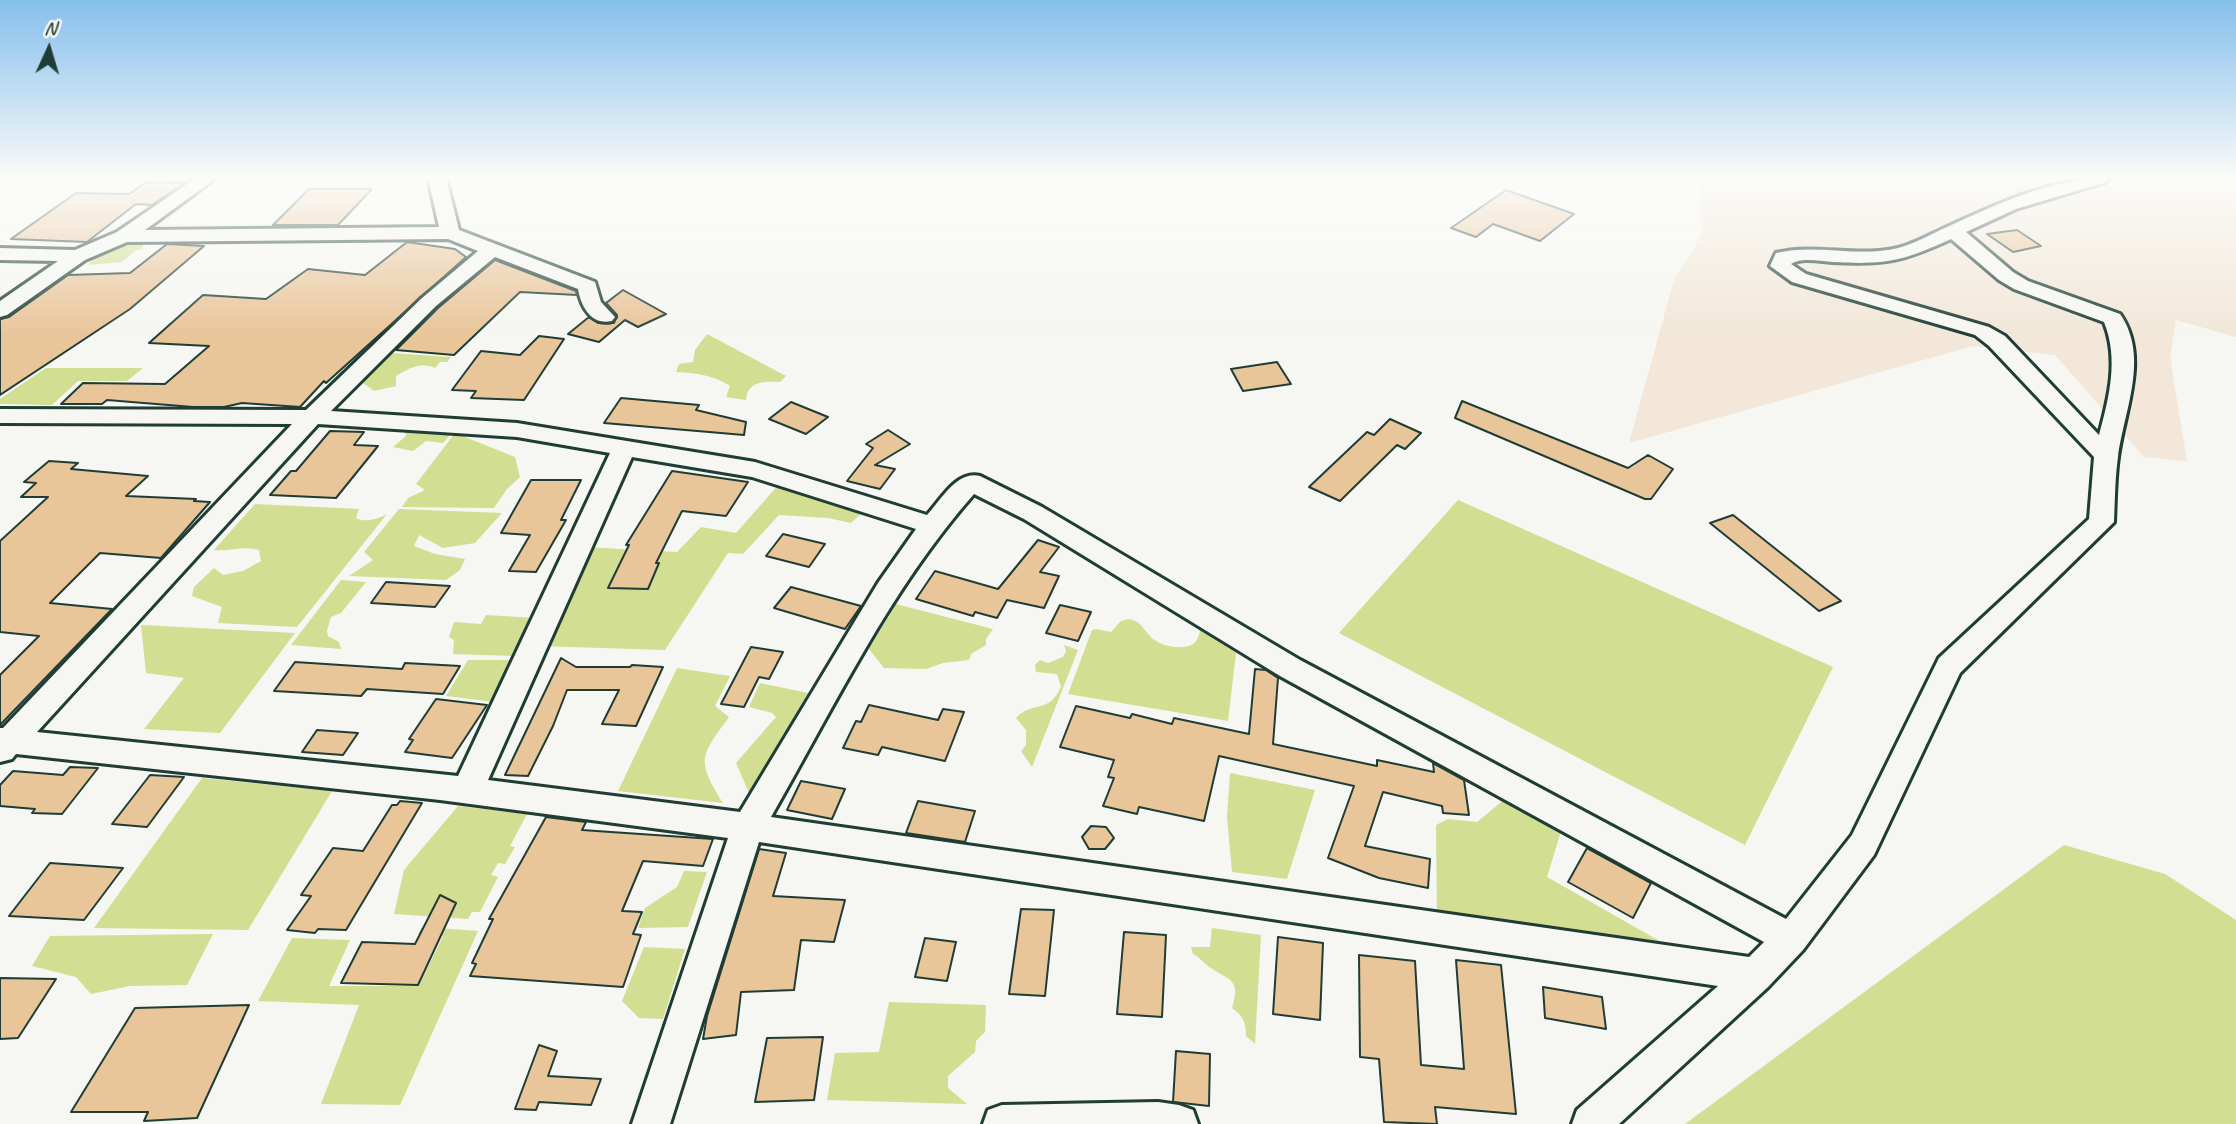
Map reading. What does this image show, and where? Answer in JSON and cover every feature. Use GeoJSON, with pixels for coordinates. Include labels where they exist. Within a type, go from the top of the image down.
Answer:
{"type":"FeatureCollection","features":[{"type":"Feature","properties":{"kind":"street"},"geometry":{"type":"LineString","coordinates":[[0,311],[78,256],[132,230]]}},
{"type":"Feature","properties":{"kind":"street"},"geometry":{"type":"LineString","coordinates":[[1591,1124],[1756,975],[1791,939],[1863,845],[1949,666],[2101,522],[2106,456],[2123,382],[2119,330],[2113,318],[2021,285],[2006,276],[1953,231],[1904,253],[1870,258],[1804,254],[1783,257],[1780,266],[1799,278],[1982,331],[1997,341],[2106,456]]}},
{"type":"Feature","properties":{"kind":"street"},"geometry":{"type":"LineString","coordinates":[[124,236],[450,233],[588,286],[591,304],[605,317]]}},
{"type":"Feature","properties":{"kind":"street"},"geometry":{"type":"LineString","coordinates":[[3,744],[312,417],[429,302],[491,250]]}},
{"type":"Feature","properties":{"kind":"street"},"geometry":{"type":"LineString","coordinates":[[0,254],[78,256]]}},
{"type":"Feature","properties":{"kind":"street"},"geometry":{"type":"LineString","coordinates":[[0,416],[312,417],[517,430],[755,470],[932,525]]}},
{"type":"Feature","properties":{"kind":"street"},"geometry":{"type":"LineString","coordinates":[[468,789],[624,449]]}},
{"type":"Feature","properties":{"kind":"street"},"geometry":{"type":"LineString","coordinates":[[651,1124],[748,827],[887,590],[932,525],[971,482],[1033,513],[1290,668],[1791,939]]}},
{"type":"Feature","properties":{"kind":"street"},"geometry":{"type":"LineString","coordinates":[[3,744],[468,789],[748,827],[1756,975]]}},
{"type":"Feature","properties":{"kind":"street"},"geometry":{"type":"LineString","coordinates":[[1002,1124],[1158,1121],[1179,1124]]}},
{"type":"Feature","properties":{"kind":"shaded area"},"geometry":{"type":"Polygon","coordinates":[[[1701,230],[2236,230],[2236,337],[2176,320],[2170,357],[2187,461],[2144,457],[2055,355],[1973,346],[1629,443],[1674,280],[1701,236],[1701,230]]]}},
{"type":"Feature","properties":{"kind":"green space"},"geometry":{"type":"Polygon","coordinates":[[[143,244],[143,249],[136,250],[122,262],[88,265],[113,249],[143,244]]]}},
{"type":"Feature","properties":{"kind":"green space"},"geometry":{"type":"Polygon","coordinates":[[[707,334],[786,376],[780,382],[762,382],[753,386],[749,389],[746,400],[726,397],[730,386],[717,379],[676,372],[679,364],[693,362],[695,350],[707,334]]]}},
{"type":"Feature","properties":{"kind":"green space"},"geometry":{"type":"Polygon","coordinates":[[[391,353],[451,357],[447,362],[440,362],[435,368],[420,365],[410,368],[396,376],[396,386],[374,391],[363,383],[391,353]]]}},
{"type":"Feature","properties":{"kind":"green space"},"geometry":{"type":"Polygon","coordinates":[[[46,368],[143,368],[127,381],[78,381],[52,405],[0,404],[0,399],[46,368]]]}},
{"type":"Feature","properties":{"kind":"green space"},"geometry":{"type":"Polygon","coordinates":[[[405,432],[450,435],[443,443],[426,441],[413,451],[393,447],[406,436],[405,432]]]}},
{"type":"Feature","properties":{"kind":"green space"},"geometry":{"type":"Polygon","coordinates":[[[455,433],[515,457],[520,477],[507,489],[494,508],[402,507],[408,498],[425,490],[416,484],[455,433]]]}},
{"type":"Feature","properties":{"kind":"green space"},"geometry":{"type":"Polygon","coordinates":[[[781,482],[865,510],[851,523],[828,518],[779,515],[743,554],[728,553],[665,650],[538,646],[559,601],[580,581],[584,547],[677,552],[701,527],[736,533],[781,482]],[[621,562],[648,589],[659,563],[621,562]]]}},
{"type":"Feature","properties":{"kind":"green space"},"geometry":{"type":"Polygon","coordinates":[[[1458,500],[1833,667],[1745,845],[1339,633],[1458,500]]]}},
{"type":"Feature","properties":{"kind":"green space"},"geometry":{"type":"Polygon","coordinates":[[[255,504],[359,509],[356,518],[363,520],[376,519],[387,514],[297,627],[218,623],[222,607],[192,596],[194,587],[214,568],[223,575],[243,571],[261,561],[259,550],[214,550],[255,504]]]}},
{"type":"Feature","properties":{"kind":"green space"},"geometry":{"type":"Polygon","coordinates":[[[399,509],[502,513],[475,543],[443,548],[419,535],[414,546],[435,554],[465,559],[460,570],[446,580],[349,576],[373,560],[364,552],[399,509]]]}},
{"type":"Feature","properties":{"kind":"green space"},"geometry":{"type":"Polygon","coordinates":[[[341,580],[366,582],[341,613],[331,617],[328,636],[339,642],[341,649],[291,645],[341,580]]]}},
{"type":"Feature","properties":{"kind":"green space"},"geometry":{"type":"Polygon","coordinates":[[[896,604],[993,629],[986,639],[986,645],[971,654],[969,660],[943,663],[926,669],[884,668],[869,649],[896,604]]]}},
{"type":"Feature","properties":{"kind":"green space"},"geometry":{"type":"Polygon","coordinates":[[[486,615],[536,618],[515,656],[453,654],[454,640],[449,637],[454,622],[481,624],[486,615]]]}},
{"type":"Feature","properties":{"kind":"green space"},"geometry":{"type":"Polygon","coordinates":[[[1129,619],[1139,623],[1154,640],[1164,645],[1177,647],[1193,644],[1200,630],[1236,653],[1228,721],[1068,694],[1092,630],[1111,632],[1121,621],[1129,619]]]}},
{"type":"Feature","properties":{"kind":"green space"},"geometry":{"type":"Polygon","coordinates":[[[141,625],[295,633],[220,733],[144,729],[184,678],[146,673],[141,625]]]}},
{"type":"Feature","properties":{"kind":"green space"},"geometry":{"type":"Polygon","coordinates":[[[1064,645],[1078,650],[1032,767],[1021,751],[1026,745],[1026,730],[1016,718],[1028,710],[1046,704],[1056,696],[1061,687],[1057,674],[1036,672],[1035,665],[1040,660],[1048,663],[1063,657],[1066,651],[1064,645]]]}},
{"type":"Feature","properties":{"kind":"green space"},"geometry":{"type":"Polygon","coordinates":[[[468,660],[517,660],[494,702],[446,696],[468,660]]]}},
{"type":"Feature","properties":{"kind":"green space"},"geometry":{"type":"Polygon","coordinates":[[[677,668],[730,676],[715,706],[729,717],[712,741],[705,758],[708,777],[723,803],[618,791],[677,668]]]}},
{"type":"Feature","properties":{"kind":"green space"},"geometry":{"type":"Polygon","coordinates":[[[760,683],[808,693],[749,793],[736,763],[776,717],[772,713],[749,707],[760,683]]]}},
{"type":"Feature","properties":{"kind":"green space"},"geometry":{"type":"Polygon","coordinates":[[[1230,773],[1315,790],[1287,879],[1232,872],[1227,817],[1230,773]]]}},
{"type":"Feature","properties":{"kind":"green space"},"geometry":{"type":"Polygon","coordinates":[[[202,778],[332,791],[248,930],[94,928],[202,778]]]}},
{"type":"Feature","properties":{"kind":"green space"},"geometry":{"type":"Polygon","coordinates":[[[1506,798],[1562,828],[1547,877],[1686,956],[1586,933],[1583,940],[1437,916],[1436,825],[1448,819],[1477,822],[1506,798]]]}},
{"type":"Feature","properties":{"kind":"green space"},"geometry":{"type":"Polygon","coordinates":[[[458,806],[527,814],[510,846],[515,847],[505,864],[498,863],[491,875],[498,877],[480,912],[472,912],[468,919],[394,914],[404,870],[458,806]]]}},
{"type":"Feature","properties":{"kind":"green space"},"geometry":{"type":"Polygon","coordinates":[[[2064,845],[2165,874],[2236,920],[2236,1124],[1685,1124],[2064,845]]]}},
{"type":"Feature","properties":{"kind":"green space"},"geometry":{"type":"Polygon","coordinates":[[[684,871],[707,872],[688,927],[638,928],[645,908],[677,887],[684,871]]]}},
{"type":"Feature","properties":{"kind":"green space"},"geometry":{"type":"Polygon","coordinates":[[[422,927],[478,931],[400,1105],[321,1104],[359,1005],[258,1001],[292,938],[350,940],[329,986],[419,986],[443,936],[418,934],[422,927]]]}},
{"type":"Feature","properties":{"kind":"green space"},"geometry":{"type":"Polygon","coordinates":[[[1212,928],[1261,935],[1255,1044],[1246,1036],[1243,1020],[1232,1008],[1235,991],[1232,982],[1193,954],[1191,947],[1210,947],[1212,928]]]}},
{"type":"Feature","properties":{"kind":"green space"},"geometry":{"type":"Polygon","coordinates":[[[213,934],[187,985],[130,986],[91,994],[76,977],[32,966],[50,936],[213,934]]]}},
{"type":"Feature","properties":{"kind":"green space"},"geometry":{"type":"Polygon","coordinates":[[[644,947],[685,949],[663,1019],[639,1018],[622,1001],[644,947]]]}},
{"type":"Feature","properties":{"kind":"green space"},"geometry":{"type":"Polygon","coordinates":[[[889,1002],[986,1005],[985,1032],[976,1041],[975,1052],[948,1076],[948,1088],[967,1104],[827,1100],[835,1053],[879,1052],[889,1002]]]}},
{"type":"Feature","properties":{"kind":"building"},"geometry":{"type":"Polygon","coordinates":[[[23,230],[102,230],[87,242],[11,239],[23,230]]]}},
{"type":"Feature","properties":{"kind":"building"},"geometry":{"type":"Polygon","coordinates":[[[1458,230],[1485,230],[1476,237],[1458,230]]]}},
{"type":"Feature","properties":{"kind":"building"},"geometry":{"type":"Polygon","coordinates":[[[1511,230],[1553,230],[1540,241],[1511,230]]]}},
{"type":"Feature","properties":{"kind":"building"},"geometry":{"type":"Polygon","coordinates":[[[2018,230],[2041,246],[2013,252],[1987,234],[2018,230]]]}},
{"type":"Feature","properties":{"kind":"building"},"geometry":{"type":"Polygon","coordinates":[[[407,242],[455,249],[466,257],[326,383],[324,381],[300,407],[242,403],[224,407],[193,407],[107,400],[102,404],[61,404],[83,383],[165,384],[209,346],[149,343],[203,295],[266,299],[308,269],[365,275],[407,242]]]}},
{"type":"Feature","properties":{"kind":"building"},"geometry":{"type":"Polygon","coordinates":[[[167,244],[204,246],[130,309],[0,395],[0,319],[9,317],[68,275],[130,273],[167,244]]]}},
{"type":"Feature","properties":{"kind":"building"},"geometry":{"type":"Polygon","coordinates":[[[495,260],[576,291],[577,295],[520,292],[454,355],[396,350],[438,308],[495,260]]]}},
{"type":"Feature","properties":{"kind":"building"},"geometry":{"type":"Polygon","coordinates":[[[623,290],[666,314],[638,327],[625,320],[599,342],[568,334],[589,317],[598,323],[614,323],[617,315],[606,303],[623,290]]]}},
{"type":"Feature","properties":{"kind":"building"},"geometry":{"type":"Polygon","coordinates":[[[539,336],[564,339],[524,400],[471,398],[476,391],[452,390],[481,351],[520,355],[539,336]]]}},
{"type":"Feature","properties":{"kind":"building"},"geometry":{"type":"Polygon","coordinates":[[[1277,362],[1291,384],[1243,391],[1231,369],[1277,362]]]}},
{"type":"Feature","properties":{"kind":"building"},"geometry":{"type":"Polygon","coordinates":[[[621,398],[699,405],[696,410],[746,422],[744,435],[604,423],[621,398]]]}},
{"type":"Feature","properties":{"kind":"building"},"geometry":{"type":"Polygon","coordinates":[[[1462,401],[1628,468],[1648,455],[1673,469],[1651,499],[1645,499],[1455,418],[1462,401]]]}},
{"type":"Feature","properties":{"kind":"building"},"geometry":{"type":"Polygon","coordinates":[[[791,402],[828,417],[806,434],[769,419],[791,402]]]}},
{"type":"Feature","properties":{"kind":"building"},"geometry":{"type":"Polygon","coordinates":[[[1390,419],[1421,433],[1405,449],[1397,445],[1340,501],[1309,487],[1367,432],[1374,435],[1390,419]]]}},
{"type":"Feature","properties":{"kind":"building"},"geometry":{"type":"Polygon","coordinates":[[[888,430],[910,444],[875,465],[895,469],[880,489],[847,481],[873,448],[866,444],[888,430]]]}},
{"type":"Feature","properties":{"kind":"building"},"geometry":{"type":"Polygon","coordinates":[[[330,431],[364,432],[354,445],[378,446],[336,498],[270,495],[291,471],[296,471],[330,431]]]}},
{"type":"Feature","properties":{"kind":"building"},"geometry":{"type":"Polygon","coordinates":[[[49,461],[78,463],[71,469],[148,476],[126,496],[210,502],[161,558],[100,553],[50,603],[112,609],[0,725],[0,675],[39,636],[0,632],[0,541],[48,497],[21,497],[36,483],[24,482],[49,461]]]}},
{"type":"Feature","properties":{"kind":"building"},"geometry":{"type":"Polygon","coordinates":[[[672,471],[748,482],[726,516],[682,511],[656,563],[659,563],[648,589],[608,588],[629,545],[626,545],[672,471]]]}},
{"type":"Feature","properties":{"kind":"building"},"geometry":{"type":"Polygon","coordinates":[[[531,480],[581,480],[561,520],[566,520],[536,572],[509,571],[530,535],[501,533],[531,480]]]}},
{"type":"Feature","properties":{"kind":"building"},"geometry":{"type":"Polygon","coordinates":[[[1733,515],[1841,601],[1819,611],[1710,523],[1733,515]]]}},
{"type":"Feature","properties":{"kind":"building"},"geometry":{"type":"Polygon","coordinates":[[[783,534],[825,544],[809,567],[766,556],[783,534]]]}},
{"type":"Feature","properties":{"kind":"building"},"geometry":{"type":"Polygon","coordinates":[[[1038,540],[1059,547],[1040,572],[1059,576],[1044,608],[1007,600],[997,618],[975,612],[973,616],[916,599],[935,571],[998,589],[1038,540]]]}},
{"type":"Feature","properties":{"kind":"building"},"geometry":{"type":"Polygon","coordinates":[[[386,582],[450,586],[435,607],[371,603],[386,582]]]}},
{"type":"Feature","properties":{"kind":"building"},"geometry":{"type":"Polygon","coordinates":[[[791,587],[861,606],[845,629],[774,608],[791,587]]]}},
{"type":"Feature","properties":{"kind":"building"},"geometry":{"type":"Polygon","coordinates":[[[1060,605],[1091,612],[1078,641],[1046,633],[1060,605]]]}},
{"type":"Feature","properties":{"kind":"building"},"geometry":{"type":"Polygon","coordinates":[[[751,647],[783,652],[769,679],[759,677],[744,707],[721,704],[751,647]]]}},
{"type":"Feature","properties":{"kind":"building"},"geometry":{"type":"Polygon","coordinates":[[[561,658],[576,667],[663,667],[636,726],[602,724],[619,690],[567,690],[553,726],[528,776],[505,775],[561,658]]]}},
{"type":"Feature","properties":{"kind":"building"},"geometry":{"type":"Polygon","coordinates":[[[295,662],[402,669],[405,663],[460,666],[443,694],[367,689],[361,696],[274,691],[295,662]]]}},
{"type":"Feature","properties":{"kind":"building"},"geometry":{"type":"Polygon","coordinates":[[[1255,669],[1266,670],[1278,678],[1273,744],[1377,766],[1377,760],[1434,772],[1433,763],[1464,780],[1469,815],[1443,813],[1442,806],[1383,792],[1365,846],[1430,859],[1428,888],[1379,878],[1328,858],[1354,786],[1219,756],[1204,821],[1139,807],[1137,814],[1103,806],[1114,778],[1108,777],[1114,760],[1060,747],[1076,706],[1130,718],[1132,714],[1172,724],[1174,718],[1249,734],[1255,669]]]}},
{"type":"Feature","properties":{"kind":"building"},"geometry":{"type":"Polygon","coordinates":[[[436,699],[487,705],[452,758],[405,752],[413,740],[409,739],[436,699]]]}},
{"type":"Feature","properties":{"kind":"building"},"geometry":{"type":"Polygon","coordinates":[[[869,705],[938,720],[943,709],[964,712],[945,761],[882,747],[878,755],[843,748],[856,721],[861,722],[869,705]]]}},
{"type":"Feature","properties":{"kind":"building"},"geometry":{"type":"Polygon","coordinates":[[[317,730],[358,733],[343,755],[302,752],[317,730]]]}},
{"type":"Feature","properties":{"kind":"building"},"geometry":{"type":"Polygon","coordinates":[[[70,767],[98,768],[62,814],[32,813],[35,809],[0,806],[0,785],[13,771],[63,775],[70,767]]]}},
{"type":"Feature","properties":{"kind":"building"},"geometry":{"type":"Polygon","coordinates":[[[150,775],[184,777],[147,827],[112,824],[150,775]]]}},
{"type":"Feature","properties":{"kind":"building"},"geometry":{"type":"Polygon","coordinates":[[[801,781],[845,789],[832,819],[787,810],[801,781]]]}},
{"type":"Feature","properties":{"kind":"building"},"geometry":{"type":"Polygon","coordinates":[[[400,801],[422,803],[346,930],[318,929],[315,933],[287,930],[311,896],[301,895],[333,848],[363,851],[392,805],[397,805],[400,801]]]}},
{"type":"Feature","properties":{"kind":"building"},"geometry":{"type":"Polygon","coordinates":[[[918,801],[975,811],[965,842],[906,833],[918,801]]]}},
{"type":"Feature","properties":{"kind":"building"},"geometry":{"type":"Polygon","coordinates":[[[546,817],[586,822],[582,830],[713,839],[703,866],[643,861],[622,911],[642,912],[633,934],[641,935],[623,987],[470,976],[476,964],[472,963],[493,919],[489,919],[546,817]]]}},
{"type":"Feature","properties":{"kind":"building"},"geometry":{"type":"Polygon","coordinates":[[[1091,826],[1106,827],[1114,838],[1105,849],[1089,849],[1082,837],[1091,826]]]}},
{"type":"Feature","properties":{"kind":"building"},"geometry":{"type":"Polygon","coordinates":[[[1587,848],[1651,883],[1633,918],[1568,882],[1587,848]]]}},
{"type":"Feature","properties":{"kind":"building"},"geometry":{"type":"Polygon","coordinates":[[[759,849],[786,853],[773,896],[845,900],[834,942],[801,940],[794,990],[741,992],[736,1035],[703,1039],[707,1016],[759,849]]]}},
{"type":"Feature","properties":{"kind":"building"},"geometry":{"type":"Polygon","coordinates":[[[50,863],[123,868],[84,920],[9,916],[50,863]]]}},
{"type":"Feature","properties":{"kind":"building"},"geometry":{"type":"Polygon","coordinates":[[[440,895],[456,903],[418,985],[341,983],[362,942],[415,944],[440,895]]]}},
{"type":"Feature","properties":{"kind":"building"},"geometry":{"type":"Polygon","coordinates":[[[1021,909],[1054,910],[1045,996],[1009,994],[1021,909]]]}},
{"type":"Feature","properties":{"kind":"building"},"geometry":{"type":"Polygon","coordinates":[[[1124,932],[1166,935],[1162,1017],[1117,1014],[1124,932]]]}},
{"type":"Feature","properties":{"kind":"building"},"geometry":{"type":"Polygon","coordinates":[[[1278,937],[1323,943],[1320,1020],[1273,1014],[1278,937]]]}},
{"type":"Feature","properties":{"kind":"building"},"geometry":{"type":"Polygon","coordinates":[[[925,938],[956,942],[947,981],[915,977],[925,938]]]}},
{"type":"Feature","properties":{"kind":"building"},"geometry":{"type":"Polygon","coordinates":[[[1359,955],[1415,961],[1421,1065],[1464,1069],[1456,960],[1501,965],[1516,1114],[1435,1107],[1437,1124],[1384,1122],[1379,1059],[1360,1057],[1359,955]]]}},
{"type":"Feature","properties":{"kind":"building"},"geometry":{"type":"Polygon","coordinates":[[[0,978],[56,979],[18,1038],[0,1039],[0,978]]]}},
{"type":"Feature","properties":{"kind":"building"},"geometry":{"type":"Polygon","coordinates":[[[1543,987],[1602,997],[1606,1029],[1545,1018],[1543,987]]]}},
{"type":"Feature","properties":{"kind":"building"},"geometry":{"type":"Polygon","coordinates":[[[249,1005],[197,1118],[144,1121],[148,1112],[71,1112],[135,1008],[249,1005]]]}},
{"type":"Feature","properties":{"kind":"building"},"geometry":{"type":"Polygon","coordinates":[[[823,1037],[814,1100],[755,1102],[767,1038],[823,1037]]]}},
{"type":"Feature","properties":{"kind":"building"},"geometry":{"type":"Polygon","coordinates":[[[539,1045],[557,1051],[548,1076],[601,1079],[591,1105],[539,1102],[536,1110],[515,1109],[539,1045]]]}},
{"type":"Feature","properties":{"kind":"building"},"geometry":{"type":"Polygon","coordinates":[[[1176,1051],[1210,1054],[1209,1106],[1173,1102],[1176,1051]]]}}]}
